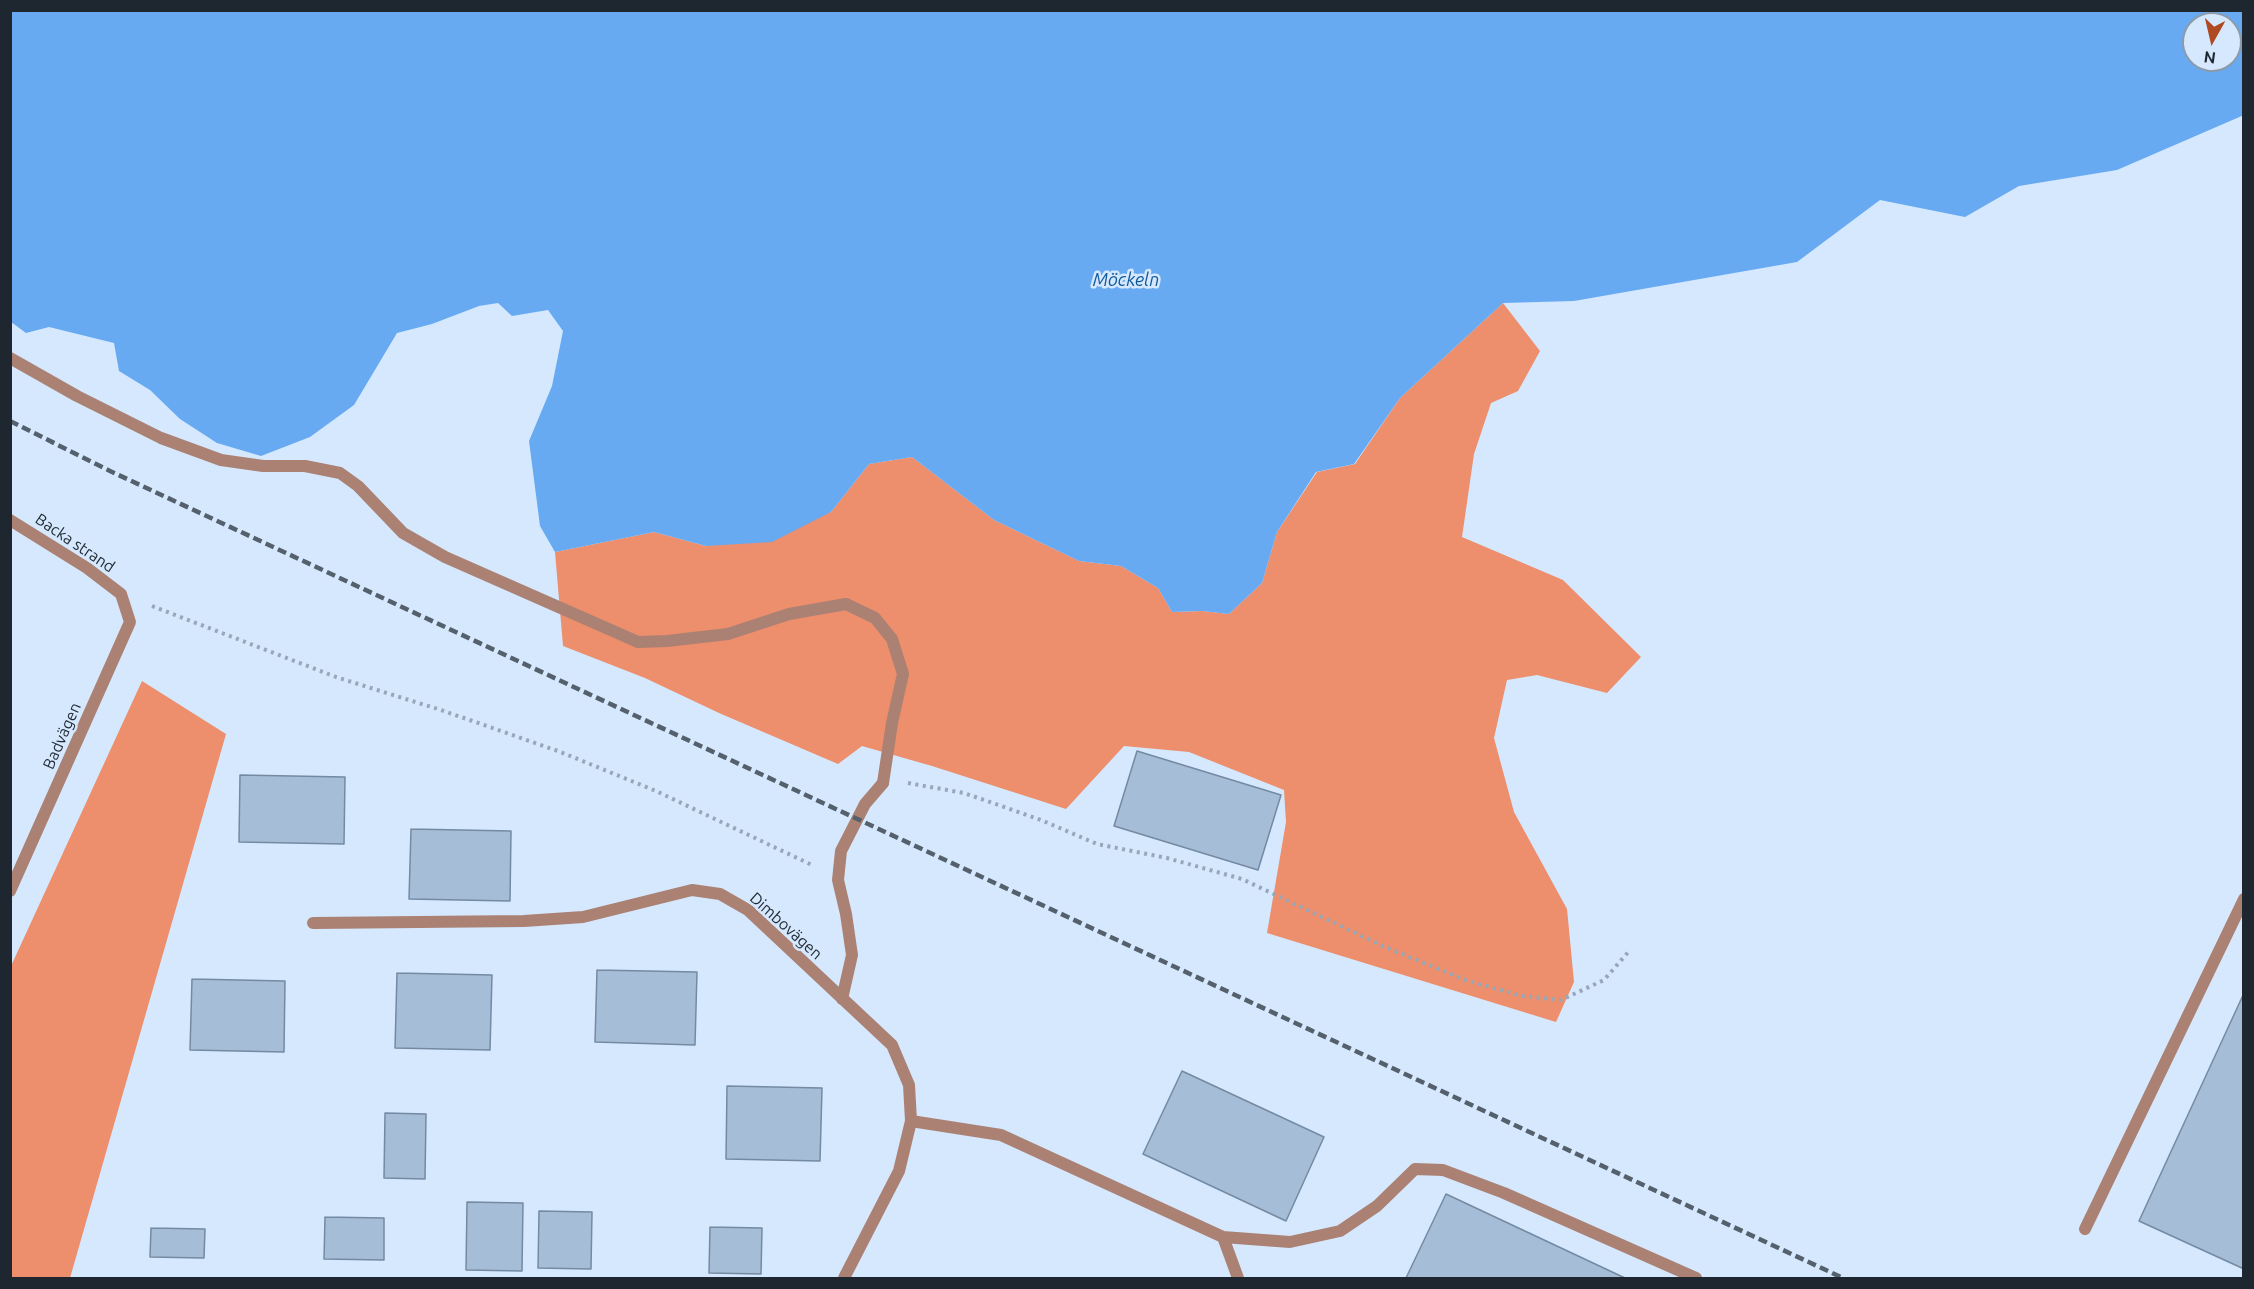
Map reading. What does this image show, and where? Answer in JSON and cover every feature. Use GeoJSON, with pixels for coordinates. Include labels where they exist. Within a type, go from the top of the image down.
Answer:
{"type":"FeatureCollection","features":[{"type":"Feature","properties":{"kind":"street"},"geometry":{"type":"LineString","coordinates":[[10,358],[77,396],[161,438],[221,460],[263,466],[304,466],[340,473],[358,486],[403,534],[445,557],[638,642],[728,634],[789,615],[846,604],[875,618],[892,639],[903,674],[892,723],[883,783],[865,804],[841,851],[838,880],[852,955],[842,999]]}},
{"type":"Feature","properties":{"kind":"street","name":"Backa strand"},"geometry":{"type":"LineString","coordinates":[[10,520],[87,568],[121,594]]}},
{"type":"Feature","properties":{"kind":"street","name":"Badvägen"},"geometry":{"type":"LineString","coordinates":[[10,891],[130,622],[121,594]]}},
{"type":"Feature","properties":{"kind":"street","name":"Dimbovägen"},"geometry":{"type":"LineString","coordinates":[[313,923],[524,921],[583,917],[692,890],[720,894],[748,910],[892,1045],[909,1085],[911,1121],[899,1171],[844,1278]]}},
{"type":"Feature","properties":{"kind":"street"},"geometry":{"type":"LineString","coordinates":[[2085,1229],[2244,899]]}},
{"type":"Feature","properties":{"kind":"street"},"geometry":{"type":"LineString","coordinates":[[911,1121],[1001,1135],[1223,1237],[1290,1242],[1340,1231],[1377,1206],[1415,1169],[1443,1170],[1504,1193],[1696,1278]]}},
{"type":"Feature","properties":{"kind":"street"},"geometry":{"type":"LineString","coordinates":[[1223,1237],[1238,1278]]}},
{"type":"Feature","properties":{"kind":"path"},"geometry":{"type":"LineString","coordinates":[[121,594],[336,677],[441,710],[558,751],[687,805],[814,865],[838,880]]}},
{"type":"Feature","properties":{"kind":"path"},"geometry":{"type":"LineString","coordinates":[[883,783],[914,783],[964,793],[1041,820],[1097,844],[1167,858],[1242,879],[1395,951],[1468,981],[1522,996],[1561,1000],[1604,980],[1630,950]]}},
{"type":"Feature","properties":{"kind":"shaded area"},"geometry":{"type":"Polygon","coordinates":[[[1503,303],[1540,351],[1518,391],[1491,403],[1474,454],[1462,537],[1563,580],[1641,657],[1607,693],[1537,675],[1507,680],[1494,738],[1514,812],[1567,909],[1574,982],[1556,1022],[1267,933],[1286,822],[1284,790],[1189,752],[1124,746],[1066,809],[862,746],[838,764],[719,713],[645,678],[563,646],[555,552],[654,532],[706,546],[831,512],[869,464],[912,457],[994,520],[1079,561],[1121,566],[1158,588],[1172,612],[1202,611],[1229,614],[1262,583],[1277,532],[1317,472],[1355,464],[1400,398],[1503,303]]]}},
{"type":"Feature","properties":{"kind":"shaded area"},"geometry":{"type":"Polygon","coordinates":[[[142,681],[226,734],[70,1278],[11,1278],[11,966],[142,681]]]}},
{"type":"Feature","properties":{"kind":"water","name":"Möckeln"},"geometry":{"type":"Polygon","coordinates":[[[11,10],[2243,10],[2244,115],[2117,170],[2019,186],[1965,217],[1880,200],[1797,262],[1574,301],[1503,303],[1400,398],[1354,464],[1316,472],[1277,532],[1262,583],[1229,614],[1202,611],[1172,612],[1158,588],[1121,566],[1079,561],[994,520],[912,457],[869,464],[831,512],[772,542],[706,546],[654,532],[555,552],[540,526],[529,441],[552,386],[563,331],[548,310],[512,316],[498,303],[479,306],[432,324],[397,333],[354,405],[310,437],[261,456],[217,443],[180,419],[150,390],[119,371],[114,343],[49,327],[26,333],[11,322],[11,10]]]}},
{"type":"Feature","properties":{"kind":"building"},"geometry":{"type":"Polygon","coordinates":[[[1137,751],[1281,795],[1258,870],[1114,826],[1137,751]]]}},
{"type":"Feature","properties":{"kind":"building"},"geometry":{"type":"Polygon","coordinates":[[[240,775],[345,777],[344,844],[239,842],[240,775]]]}},
{"type":"Feature","properties":{"kind":"building"},"geometry":{"type":"Polygon","coordinates":[[[411,829],[511,831],[510,901],[409,899],[411,829]]]}},
{"type":"Feature","properties":{"kind":"building"},"geometry":{"type":"Polygon","coordinates":[[[597,970],[697,972],[695,1045],[595,1042],[597,970]]]}},
{"type":"Feature","properties":{"kind":"building"},"geometry":{"type":"Polygon","coordinates":[[[397,973],[492,975],[490,1050],[395,1048],[397,973]]]}},
{"type":"Feature","properties":{"kind":"building"},"geometry":{"type":"Polygon","coordinates":[[[192,979],[285,981],[284,1052],[190,1050],[192,979]]]}},
{"type":"Feature","properties":{"kind":"building"},"geometry":{"type":"Polygon","coordinates":[[[2244,993],[2244,1269],[2139,1221],[2244,993]]]}},
{"type":"Feature","properties":{"kind":"building"},"geometry":{"type":"Polygon","coordinates":[[[1182,1071],[1324,1137],[1286,1221],[1143,1154],[1182,1071]]]}},
{"type":"Feature","properties":{"kind":"building"},"geometry":{"type":"Polygon","coordinates":[[[727,1086],[822,1088],[820,1161],[726,1159],[727,1086]]]}},
{"type":"Feature","properties":{"kind":"building"},"geometry":{"type":"Polygon","coordinates":[[[385,1113],[426,1114],[425,1179],[384,1178],[385,1113]]]}},
{"type":"Feature","properties":{"kind":"building"},"geometry":{"type":"Polygon","coordinates":[[[1446,1194],[1625,1278],[1406,1278],[1446,1194]]]}},
{"type":"Feature","properties":{"kind":"building"},"geometry":{"type":"Polygon","coordinates":[[[467,1202],[523,1203],[522,1271],[466,1270],[467,1202]]]}},
{"type":"Feature","properties":{"kind":"building"},"geometry":{"type":"Polygon","coordinates":[[[539,1211],[592,1212],[591,1269],[538,1268],[539,1211]]]}},
{"type":"Feature","properties":{"kind":"building"},"geometry":{"type":"Polygon","coordinates":[[[325,1217],[384,1218],[384,1260],[324,1259],[325,1217]]]}},
{"type":"Feature","properties":{"kind":"building"},"geometry":{"type":"Polygon","coordinates":[[[710,1227],[762,1228],[761,1274],[709,1273],[710,1227]]]}},
{"type":"Feature","properties":{"kind":"building"},"geometry":{"type":"Polygon","coordinates":[[[151,1228],[205,1229],[204,1258],[150,1257],[151,1228]]]}},
{"type":"Feature","properties":{"kind":"railway"},"geometry":{"type":"LineString","coordinates":[[10,421],[110,471],[1843,1278]]}}]}
